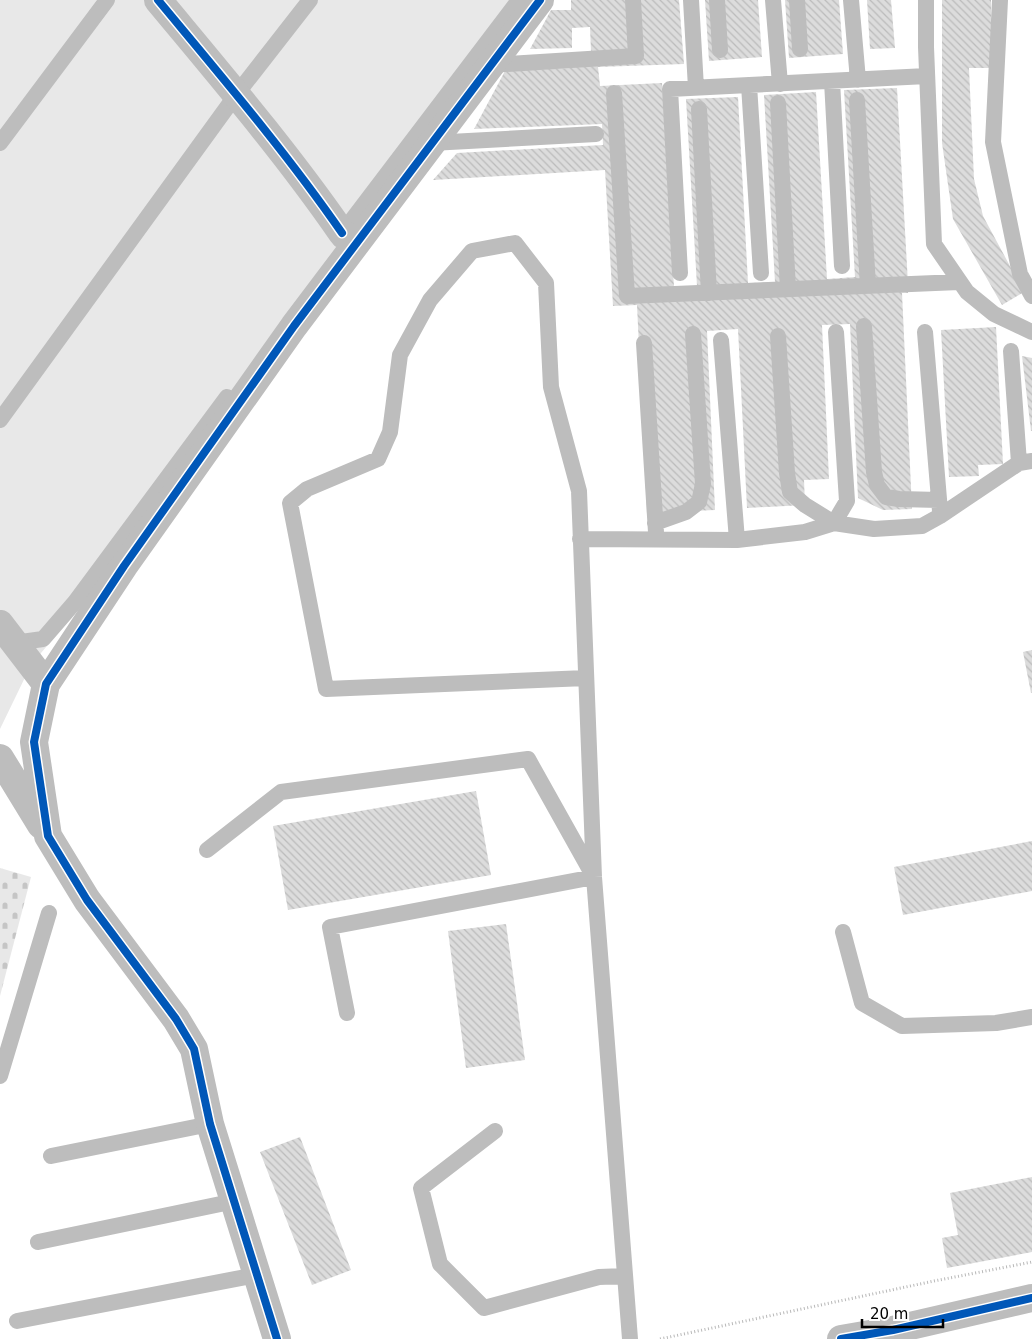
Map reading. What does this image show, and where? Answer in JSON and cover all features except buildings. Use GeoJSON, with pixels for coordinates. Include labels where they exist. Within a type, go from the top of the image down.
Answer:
{"type":"FeatureCollection","features":[{"type":"Feature","properties":{"kind":"street"},"geometry":{"type":"LineString","coordinates":[[158,0],[326,209],[342,234]]}},
{"type":"Feature","properties":{"kind":"street"},"geometry":{"type":"LineString","coordinates":[[48,836],[34,742],[46,684],[124,566],[294,326],[540,0]]}},
{"type":"Feature","properties":{"kind":"street"},"geometry":{"type":"LineString","coordinates":[[7,633],[46,684]]}},
{"type":"Feature","properties":{"kind":"street"},"geometry":{"type":"LineString","coordinates":[[0,758],[87,900],[165,1004],[194,1049],[210,1124],[277,1339]]}},
{"type":"Feature","properties":{"kind":"street"},"geometry":{"type":"LineString","coordinates":[[852,1338],[1032,1298]]}},
{"type":"Feature","properties":{"kind":"lane"},"geometry":{"type":"LineString","coordinates":[[0,143],[107,0]]}},
{"type":"Feature","properties":{"kind":"lane"},"geometry":{"type":"LineString","coordinates":[[0,420],[236,95],[310,0]]}},
{"type":"Feature","properties":{"kind":"lane"},"geometry":{"type":"LineString","coordinates":[[7,633],[42,639],[75,602],[334,256],[342,234],[519,0]]}},
{"type":"Feature","properties":{"kind":"lane"},"geometry":{"type":"LineString","coordinates":[[490,65],[636,56],[633,0]]}},
{"type":"Feature","properties":{"kind":"lane"},"geometry":{"type":"LineString","coordinates":[[691,0],[696,88]]}},
{"type":"Feature","properties":{"kind":"lane"},"geometry":{"type":"LineString","coordinates":[[717,0],[720,50]]}},
{"type":"Feature","properties":{"kind":"lane"},"geometry":{"type":"LineString","coordinates":[[773,0],[780,84]]}},
{"type":"Feature","properties":{"kind":"lane"},"geometry":{"type":"LineString","coordinates":[[797,0],[800,48]]}},
{"type":"Feature","properties":{"kind":"lane"},"geometry":{"type":"LineString","coordinates":[[851,0],[858,80]]}},
{"type":"Feature","properties":{"kind":"lane"},"geometry":{"type":"LineString","coordinates":[[926,0],[934,244],[967,292],[994,314],[1032,332]]}},
{"type":"Feature","properties":{"kind":"lane"},"geometry":{"type":"LineString","coordinates":[[1000,0],[993,142],[1020,274],[1032,296]]}},
{"type":"Feature","properties":{"kind":"lane"},"geometry":{"type":"LineString","coordinates":[[680,273],[670,90],[927,76]]}},
{"type":"Feature","properties":{"kind":"lane"},"geometry":{"type":"LineString","coordinates":[[832,81],[842,266]]}},
{"type":"Feature","properties":{"kind":"lane"},"geometry":{"type":"LineString","coordinates":[[749,85],[760,273]]}},
{"type":"Feature","properties":{"kind":"lane"},"geometry":{"type":"LineString","coordinates":[[614,93],[627,296],[959,282]]}},
{"type":"Feature","properties":{"kind":"lane"},"geometry":{"type":"LineString","coordinates":[[857,100],[868,286]]}},
{"type":"Feature","properties":{"kind":"lane"},"geometry":{"type":"LineString","coordinates":[[778,102],[788,289]]}},
{"type":"Feature","properties":{"kind":"lane"},"geometry":{"type":"LineString","coordinates":[[699,109],[709,293]]}},
{"type":"Feature","properties":{"kind":"lane"},"geometry":{"type":"LineString","coordinates":[[431,142],[596,134]]}},
{"type":"Feature","properties":{"kind":"lane"},"geometry":{"type":"LineString","coordinates":[[586,678],[326,689],[290,504],[307,489],[378,459],[390,432],[400,355],[430,300],[472,250],[515,243],[546,282],[551,387],[578,491],[586,678],[594,877],[630,1339]]}},
{"type":"Feature","properties":{"kind":"lane"},"geometry":{"type":"LineString","coordinates":[[864,326],[874,472],[877,486],[886,497],[940,508]]}},
{"type":"Feature","properties":{"kind":"lane"},"geometry":{"type":"LineString","coordinates":[[580,539],[737,540],[805,532],[834,523],[847,501],[836,332]]}},
{"type":"Feature","properties":{"kind":"lane"},"geometry":{"type":"LineString","coordinates":[[925,332],[940,508]]}},
{"type":"Feature","properties":{"kind":"lane"},"geometry":{"type":"LineString","coordinates":[[655,523],[686,512],[699,502],[703,484],[693,334]]}},
{"type":"Feature","properties":{"kind":"lane"},"geometry":{"type":"LineString","coordinates":[[778,336],[787,473],[790,492],[805,505],[834,523],[874,529],[922,526],[940,508],[1026,462],[1011,351]]}},
{"type":"Feature","properties":{"kind":"lane"},"geometry":{"type":"LineString","coordinates":[[721,340],[737,540]]}},
{"type":"Feature","properties":{"kind":"lane"},"geometry":{"type":"LineString","coordinates":[[644,343],[656,540]]}},
{"type":"Feature","properties":{"kind":"lane"},"geometry":{"type":"LineString","coordinates":[[207,850],[281,792],[528,759],[594,877]]}},
{"type":"Feature","properties":{"kind":"lane"},"geometry":{"type":"LineString","coordinates":[[347,1013],[330,927],[594,877]]}},
{"type":"Feature","properties":{"kind":"lane"},"geometry":{"type":"LineString","coordinates":[[0,1076],[6,1032],[49,913]]}},
{"type":"Feature","properties":{"kind":"lane"},"geometry":{"type":"LineString","coordinates":[[843,932],[862,1002],[902,1026],[996,1023],[1032,1017]]}},
{"type":"Feature","properties":{"kind":"lane"},"geometry":{"type":"LineString","coordinates":[[51,1156],[210,1124]]}},
{"type":"Feature","properties":{"kind":"lane"},"geometry":{"type":"LineString","coordinates":[[495,1131],[421,1188],[440,1264],[484,1308],[599,1278],[625,1276]]}},
{"type":"Feature","properties":{"kind":"lane"},"geometry":{"type":"LineString","coordinates":[[38,1242],[235,1201]]}},
{"type":"Feature","properties":{"kind":"lane"},"geometry":{"type":"LineString","coordinates":[[17,1321],[256,1275]]}},
{"type":"Feature","properties":{"kind":"path"},"geometry":{"type":"LineString","coordinates":[[660,1339],[1032,1262]]}},
{"type":"Feature","properties":{"kind":"green space"},"geometry":{"type":"Polygon","coordinates":[[[0,0],[528,0],[97,586],[31,665],[0,729],[0,0]]]}},
{"type":"Feature","properties":{"kind":"green space"},"geometry":{"type":"Polygon","coordinates":[[[0,868],[31,877],[0,996],[0,868]]]}},
{"type":"Feature","properties":{"kind":"cycle path"},"geometry":{"type":"LineString","coordinates":[[158,0],[276,144],[342,233]]}},
{"type":"Feature","properties":{"kind":"cycle path"},"geometry":{"type":"LineString","coordinates":[[277,1339],[210,1124],[194,1049],[176,1019],[87,900],[48,836],[34,742],[46,684],[124,566],[294,326],[540,0]]}},
{"type":"Feature","properties":{"kind":"cycle path"},"geometry":{"type":"LineString","coordinates":[[841,1339],[893,1330],[1032,1298]]}}]}
